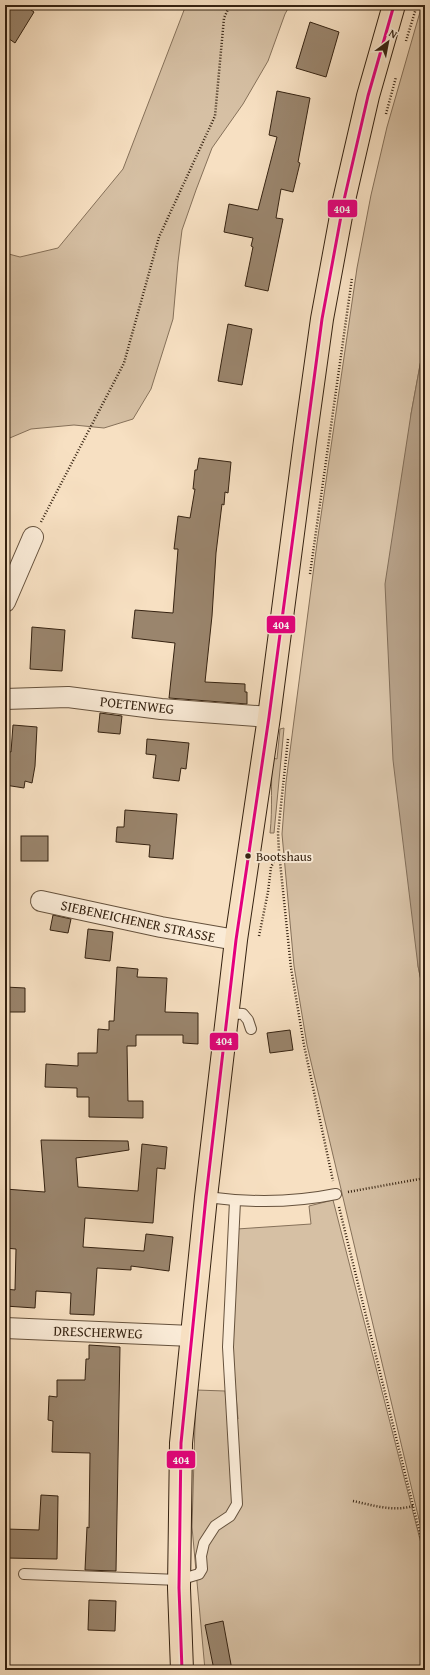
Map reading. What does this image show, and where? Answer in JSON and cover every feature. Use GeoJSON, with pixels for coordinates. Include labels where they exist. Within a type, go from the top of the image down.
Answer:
{"type":"FeatureCollection","features":[{"type":"Feature","properties":{"kind":"main road","name":"SIEBENEICHENER STRASSE"},"geometry":{"type":"LineString","coordinates":[[182,1670],[180,1580],[181,1443],[226,1013],[269,717],[322,319],[344,200],[368,96],[394,5]]}},
{"type":"Feature","properties":{"kind":"street"},"geometry":{"type":"LineString","coordinates":[[5,602],[33,537]]}},
{"type":"Feature","properties":{"kind":"street","name":"POETENWEG"},"geometry":{"type":"LineString","coordinates":[[5,700],[68,697],[161,709],[269,717]]}},
{"type":"Feature","properties":{"kind":"street","name":"SIEBENEICHENER STRASSE"},"geometry":{"type":"LineString","coordinates":[[41,901],[161,927],[236,940]]}},
{"type":"Feature","properties":{"kind":"street","name":"DRESCHERWEG"},"geometry":{"type":"LineString","coordinates":[[5,1328],[192,1336]]}},
{"type":"Feature","properties":{"kind":"lane"},"geometry":{"type":"LineString","coordinates":[[226,1013],[243,1014],[248,1020],[251,1029]]}},
{"type":"Feature","properties":{"kind":"lane"},"geometry":{"type":"LineString","coordinates":[[206,1197],[235,1201],[307,1200],[336,1194]]}},
{"type":"Feature","properties":{"kind":"lane"},"geometry":{"type":"LineString","coordinates":[[24,1574],[180,1580],[199,1574],[202,1570],[201,1556],[204,1543],[215,1526],[230,1516],[237,1504],[228,1347],[235,1201]]}},
{"type":"Feature","properties":{"kind":"path"},"geometry":{"type":"LineString","coordinates":[[33,537],[124,363],[159,237],[214,116],[224,18],[230,5]]}},
{"type":"Feature","properties":{"kind":"path"},"geometry":{"type":"LineString","coordinates":[[406,43],[417,5]]}},
{"type":"Feature","properties":{"kind":"path"},"geometry":{"type":"LineString","coordinates":[[385,118],[397,73]]}},
{"type":"Feature","properties":{"kind":"path"},"geometry":{"type":"LineString","coordinates":[[309,579],[352,276]]}},
{"type":"Feature","properties":{"kind":"path"},"geometry":{"type":"LineString","coordinates":[[288,734],[278,833],[291,968],[304,1045],[336,1194],[425,1554]]}},
{"type":"Feature","properties":{"kind":"path"},"geometry":{"type":"LineString","coordinates":[[336,1194],[425,1178]]}},
{"type":"Feature","properties":{"kind":"path"},"geometry":{"type":"LineString","coordinates":[[353,1501],[390,1508],[403,1509],[413,1506]]}},
{"type":"Feature","properties":{"kind":"shaded area"},"geometry":{"type":"Polygon","coordinates":[[[186,5],[290,5],[285,14],[268,61],[243,104],[212,148],[196,190],[182,230],[173,319],[151,389],[133,419],[104,428],[74,425],[31,429],[5,440],[5,253],[20,257],[58,248],[123,169],[186,5]]]}},
{"type":"Feature","properties":{"kind":"shaded area"},"geometry":{"type":"Polygon","coordinates":[[[422,5],[425,5],[425,338],[411,414],[418,966],[425,1000],[425,1545],[307,1045],[294,966],[282,834],[286,782],[317,543],[357,268],[371,195],[387,127],[422,5]]]}},
{"type":"Feature","properties":{"kind":"shaded area"},"geometry":{"type":"Polygon","coordinates":[[[425,338],[425,1000],[418,966],[393,760],[385,584],[411,414],[425,338]]]}},
{"type":"Feature","properties":{"kind":"shaded area"},"geometry":{"type":"Polygon","coordinates":[[[284,728],[274,833],[270,833],[273,758],[277,759],[280,729],[284,728]]]}},
{"type":"Feature","properties":{"kind":"shaded area"},"geometry":{"type":"Polygon","coordinates":[[[333,1200],[425,1559],[425,1670],[205,1670],[192,1527],[196,1390],[225,1391],[228,1420],[238,1419],[232,1347],[237,1229],[311,1224],[309,1206],[333,1200]]]}},
{"type":"Feature","properties":{"kind":"building"},"geometry":{"type":"Polygon","coordinates":[[[5,5],[24,5],[34,12],[15,43],[5,36],[5,5]]]}},
{"type":"Feature","properties":{"kind":"building"},"geometry":{"type":"Polygon","coordinates":[[[310,22],[339,32],[326,77],[296,68],[310,22]]]}},
{"type":"Feature","properties":{"kind":"building"},"geometry":{"type":"Polygon","coordinates":[[[277,91],[310,98],[298,162],[300,163],[293,192],[281,189],[276,218],[283,219],[268,291],[245,286],[253,247],[251,246],[253,238],[224,232],[229,204],[258,210],[277,137],[269,135],[277,91]]]}},
{"type":"Feature","properties":{"kind":"building"},"geometry":{"type":"Polygon","coordinates":[[[228,324],[252,329],[242,385],[218,381],[228,324]]]}},
{"type":"Feature","properties":{"kind":"building"},"geometry":{"type":"Polygon","coordinates":[[[199,458],[231,462],[228,493],[225,492],[224,505],[222,504],[216,553],[212,616],[205,682],[245,684],[247,704],[169,698],[175,643],[132,638],[135,610],[173,613],[178,549],[174,549],[178,516],[190,518],[195,489],[193,489],[195,470],[197,470],[199,458]]]}},
{"type":"Feature","properties":{"kind":"building"},"geometry":{"type":"Polygon","coordinates":[[[32,627],[65,630],[62,671],[30,669],[32,627]]]}},
{"type":"Feature","properties":{"kind":"building"},"geometry":{"type":"Polygon","coordinates":[[[100,713],[122,716],[120,734],[98,732],[100,713]]]}},
{"type":"Feature","properties":{"kind":"building"},"geometry":{"type":"Polygon","coordinates":[[[13,725],[37,727],[35,766],[32,783],[25,781],[24,788],[5,785],[5,751],[11,752],[13,725]]]}},
{"type":"Feature","properties":{"kind":"building"},"geometry":{"type":"Polygon","coordinates":[[[147,739],[189,743],[186,769],[181,768],[179,781],[153,778],[156,755],[146,754],[147,739]]]}},
{"type":"Feature","properties":{"kind":"building"},"geometry":{"type":"Polygon","coordinates":[[[125,810],[177,814],[173,859],[149,857],[150,845],[116,842],[117,827],[124,827],[125,810]]]}},
{"type":"Feature","properties":{"kind":"building"},"geometry":{"type":"Polygon","coordinates":[[[21,836],[48,836],[48,861],[21,861],[21,836]]]}},
{"type":"Feature","properties":{"kind":"building"},"geometry":{"type":"Polygon","coordinates":[[[53,915],[71,919],[68,933],[50,930],[53,915]]]}},
{"type":"Feature","properties":{"kind":"building"},"geometry":{"type":"Polygon","coordinates":[[[88,929],[113,932],[110,961],[85,958],[88,929]]]}},
{"type":"Feature","properties":{"kind":"building"},"geometry":{"type":"Polygon","coordinates":[[[117,967],[138,969],[137,977],[167,978],[165,1012],[198,1013],[198,1044],[183,1043],[183,1035],[136,1035],[136,1046],[127,1046],[128,1101],[143,1101],[143,1118],[89,1117],[89,1097],[77,1097],[77,1088],[45,1087],[46,1064],[78,1066],[78,1053],[97,1053],[98,1029],[109,1030],[109,1021],[114,1021],[117,967]]]}},
{"type":"Feature","properties":{"kind":"building"},"geometry":{"type":"Polygon","coordinates":[[[5,987],[25,988],[25,1012],[5,1012],[5,987]]]}},
{"type":"Feature","properties":{"kind":"building"},"geometry":{"type":"Polygon","coordinates":[[[290,1030],[293,1050],[270,1053],[267,1033],[290,1030]]]}},
{"type":"Feature","properties":{"kind":"building"},"geometry":{"type":"Polygon","coordinates":[[[41,1140],[128,1141],[129,1150],[76,1158],[78,1187],[138,1191],[142,1144],[167,1147],[165,1169],[157,1168],[153,1223],[85,1218],[83,1247],[144,1251],[146,1234],[173,1237],[169,1271],[131,1266],[131,1270],[97,1268],[94,1315],[70,1314],[71,1293],[36,1291],[35,1308],[5,1306],[5,1289],[15,1290],[16,1249],[5,1248],[5,1189],[45,1192],[41,1140]]]}},
{"type":"Feature","properties":{"kind":"building"},"geometry":{"type":"Polygon","coordinates":[[[89,1345],[120,1347],[116,1571],[85,1570],[87,1527],[89,1528],[90,1453],[52,1452],[53,1421],[48,1420],[49,1396],[57,1397],[57,1380],[85,1380],[86,1359],[89,1359],[89,1345]]]}},
{"type":"Feature","properties":{"kind":"building"},"geometry":{"type":"Polygon","coordinates":[[[41,1495],[58,1496],[57,1559],[6,1558],[6,1529],[39,1530],[41,1495]]]}},
{"type":"Feature","properties":{"kind":"building"},"geometry":{"type":"Polygon","coordinates":[[[89,1600],[116,1601],[115,1631],[88,1630],[89,1600]]]}},
{"type":"Feature","properties":{"kind":"building"},"geometry":{"type":"Polygon","coordinates":[[[223,1621],[232,1670],[214,1670],[205,1625],[223,1621]]]}},
{"type":"Feature","properties":{"kind":"transit line","name":"404"},"geometry":{"type":"LineString","coordinates":[[182,1670],[179,1588],[181,1443],[206,1197],[236,940],[269,717],[322,319],[344,200],[368,96],[394,5]]}},
{"type":"Feature","properties":{"kind":"place","name":"Bootshaus"},"geometry":{"type":"Point","coordinates":[248,856]}}]}
